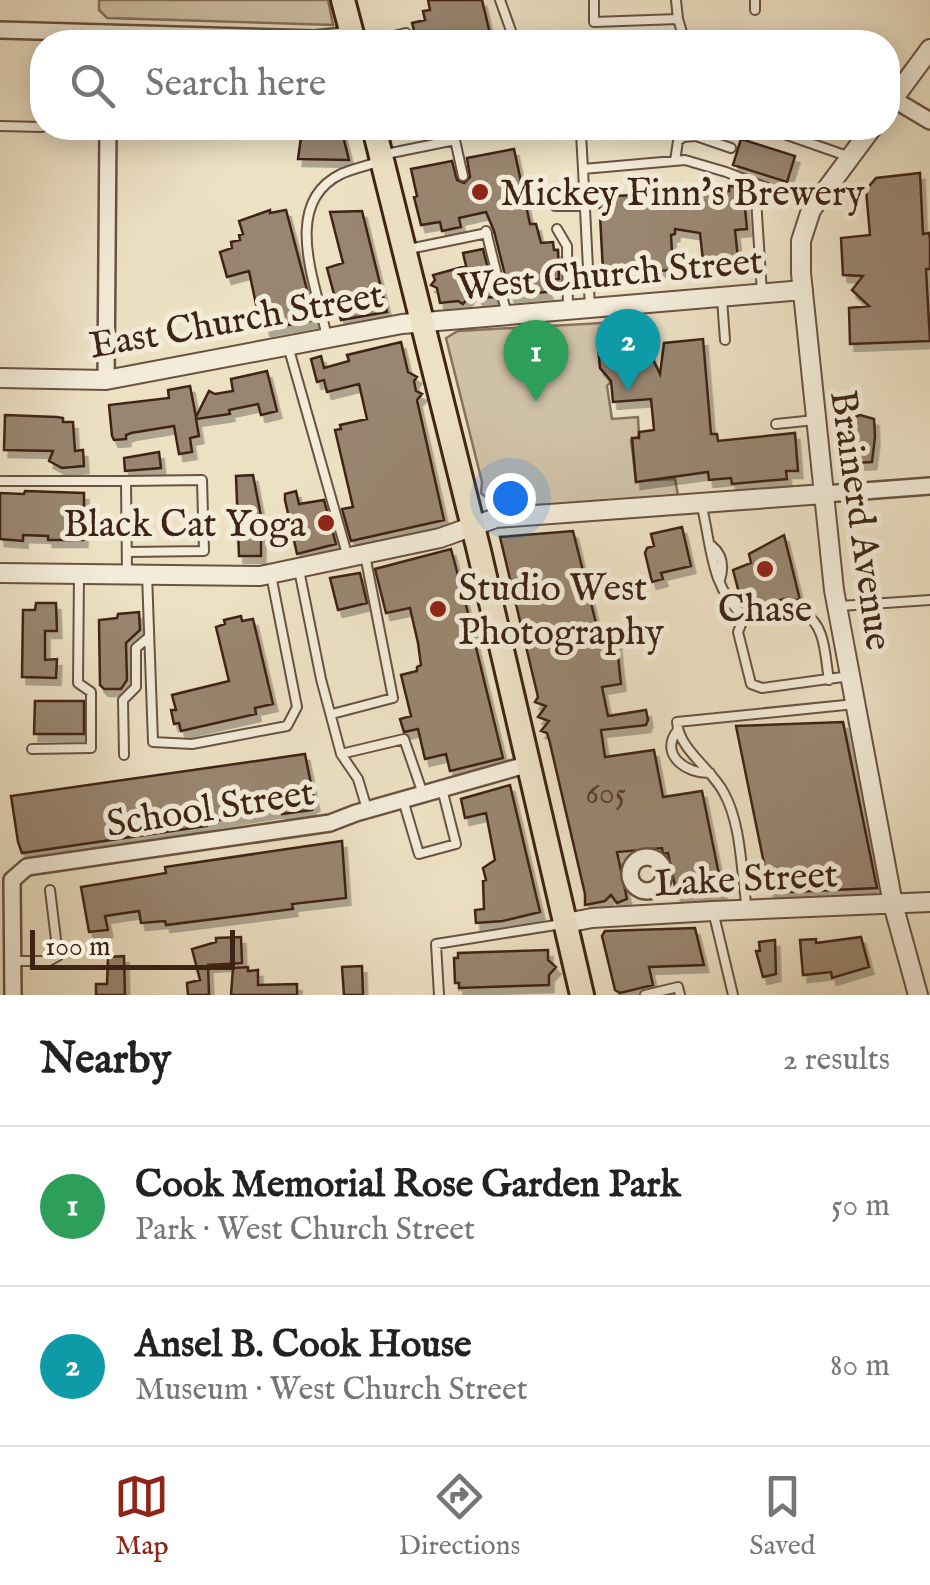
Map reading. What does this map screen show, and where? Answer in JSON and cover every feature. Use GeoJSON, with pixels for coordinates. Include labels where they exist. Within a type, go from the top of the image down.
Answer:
{"type":"FeatureCollection","features":[{"type":"Feature","properties":{"kind":"main road"},"geometry":{"type":"LineString","coordinates":[[343,0],[351,30]]}},
{"type":"Feature","properties":{"kind":"main road"},"geometry":{"type":"LineString","coordinates":[[377,140],[530,764],[582,995]]}},
{"type":"Feature","properties":{"kind":"street"},"geometry":{"type":"LineString","coordinates":[[0,30],[30,32]]}},
{"type":"Feature","properties":{"kind":"street"},"geometry":{"type":"LineString","coordinates":[[900,89],[930,49]]}},
{"type":"Feature","properties":{"kind":"street"},"geometry":{"type":"LineString","coordinates":[[900,107],[930,121]]}},
{"type":"Feature","properties":{"kind":"street"},"geometry":{"type":"LineString","coordinates":[[106,380],[108,140]]}},
{"type":"Feature","properties":{"kind":"street","name":"Brainerd Avenue"},"geometry":{"type":"LineString","coordinates":[[863,140],[814,206],[801,241],[803,290],[837,606],[893,904],[918,995]]}},
{"type":"Feature","properties":{"kind":"street","name":"West Church Street"},"geometry":{"type":"LineString","coordinates":[[422,322],[803,290]]}},
{"type":"Feature","properties":{"kind":"street","name":"East Church Street"},"geometry":{"type":"LineString","coordinates":[[0,378],[106,380],[422,322]]}},
{"type":"Feature","properties":{"kind":"street"},"geometry":{"type":"LineString","coordinates":[[0,572],[230,578],[299,570],[440,538],[496,518],[930,486]]}},
{"type":"Feature","properties":{"kind":"street","name":"School Street"},"geometry":{"type":"LineString","coordinates":[[13,995],[12,880],[27,867],[330,823],[530,764]]}},
{"type":"Feature","properties":{"kind":"street"},"geometry":{"type":"LineString","coordinates":[[652,891],[655,914]]}},
{"type":"Feature","properties":{"kind":"street","name":"Lake Street"},"geometry":{"type":"LineString","coordinates":[[566,923],[655,914],[930,902]]}},
{"type":"Feature","properties":{"kind":"lane"},"geometry":{"type":"LineString","coordinates":[[500,0],[511,30]]}},
{"type":"Feature","properties":{"kind":"lane"},"geometry":{"type":"LineString","coordinates":[[594,0],[594,22],[678,19]]}},
{"type":"Feature","properties":{"kind":"lane"},"geometry":{"type":"LineString","coordinates":[[676,0],[682,30]]}},
{"type":"Feature","properties":{"kind":"lane"},"geometry":{"type":"LineString","coordinates":[[0,126],[30,127]]}},
{"type":"Feature","properties":{"kind":"lane"},"geometry":{"type":"LineString","coordinates":[[327,338],[310,268],[306,224],[313,196],[338,175],[382,158],[456,140],[462,176]]}},
{"type":"Feature","properties":{"kind":"lane"},"geometry":{"type":"LineString","coordinates":[[581,140],[590,308]]}},
{"type":"Feature","properties":{"kind":"lane"},"geometry":{"type":"LineString","coordinates":[[674,161],[679,140]]}},
{"type":"Feature","properties":{"kind":"lane"},"geometry":{"type":"LineString","coordinates":[[707,140],[730,148]]}},
{"type":"Feature","properties":{"kind":"lane"},"geometry":{"type":"LineString","coordinates":[[802,140],[850,157]]}},
{"type":"Feature","properties":{"kind":"lane"},"geometry":{"type":"LineString","coordinates":[[583,169],[690,162],[814,206]]}},
{"type":"Feature","properties":{"kind":"lane"},"geometry":{"type":"LineString","coordinates":[[755,183],[762,293]]}},
{"type":"Feature","properties":{"kind":"lane"},"geometry":{"type":"LineString","coordinates":[[555,206],[585,206]]}},
{"type":"Feature","properties":{"kind":"lane"},"geometry":{"type":"LineString","coordinates":[[556,229],[567,246],[568,310]]}},
{"type":"Feature","properties":{"kind":"lane"},"geometry":{"type":"LineString","coordinates":[[404,250],[486,232],[507,314]]}},
{"type":"Feature","properties":{"kind":"lane"},"geometry":{"type":"LineString","coordinates":[[722,297],[725,340]]}},
{"type":"Feature","properties":{"kind":"lane"},"geometry":{"type":"LineString","coordinates":[[288,346],[356,557],[394,698],[332,714]]}},
{"type":"Feature","properties":{"kind":"lane"},"geometry":{"type":"LineString","coordinates":[[776,424],[815,420]]}},
{"type":"Feature","properties":{"kind":"lane"},"geometry":{"type":"LineString","coordinates":[[0,481],[202,480],[204,551],[127,552]]}},
{"type":"Feature","properties":{"kind":"lane"},"geometry":{"type":"LineString","coordinates":[[126,481],[127,574]]}},
{"type":"Feature","properties":{"kind":"lane"},"geometry":{"type":"LineString","coordinates":[[701,503],[712,546],[709,556],[728,602],[744,618],[804,614],[818,625],[828,680]]}},
{"type":"Feature","properties":{"kind":"lane"},"geometry":{"type":"LineString","coordinates":[[299,570],[341,754],[358,779],[367,810]]}},
{"type":"Feature","properties":{"kind":"lane"},"geometry":{"type":"LineString","coordinates":[[147,574],[152,742],[192,744],[287,726],[297,707],[271,574]]}},
{"type":"Feature","properties":{"kind":"lane"},"geometry":{"type":"LineString","coordinates":[[32,749],[91,748],[91,692],[78,682],[79,575]]}},
{"type":"Feature","properties":{"kind":"lane"},"geometry":{"type":"LineString","coordinates":[[837,606],[930,600]]}},
{"type":"Feature","properties":{"kind":"lane"},"geometry":{"type":"LineString","coordinates":[[744,618],[738,632],[751,684],[762,688],[850,676]]}},
{"type":"Feature","properties":{"kind":"lane"},"geometry":{"type":"LineString","coordinates":[[124,754],[124,700],[136,688],[136,648],[149,637]]}},
{"type":"Feature","properties":{"kind":"lane"},"geometry":{"type":"LineString","coordinates":[[822,643],[844,641]]}},
{"type":"Feature","properties":{"kind":"lane"},"geometry":{"type":"LineString","coordinates":[[747,909],[731,808],[710,773],[677,732],[676,722],[856,704]]}},
{"type":"Feature","properties":{"kind":"lane"},"geometry":{"type":"LineString","coordinates":[[788,710],[790,724]]}},
{"type":"Feature","properties":{"kind":"lane"},"geometry":{"type":"LineString","coordinates":[[677,732],[670,749],[680,766],[696,774],[710,773]]}},
{"type":"Feature","properties":{"kind":"lane"},"geometry":{"type":"LineString","coordinates":[[341,754],[404,739],[424,794]]}},
{"type":"Feature","properties":{"kind":"lane"},"geometry":{"type":"LineString","coordinates":[[403,800],[420,854],[456,844],[442,789]]}},
{"type":"Feature","properties":{"kind":"lane"},"geometry":{"type":"LineString","coordinates":[[12,961],[49,961],[58,956],[50,890]]}},
{"type":"Feature","properties":{"kind":"lane"},"geometry":{"type":"LineString","coordinates":[[713,911],[733,995]]}},
{"type":"Feature","properties":{"kind":"lane"},"geometry":{"type":"LineString","coordinates":[[439,995],[436,944],[566,923]]}},
{"type":"Feature","properties":{"kind":"lane"},"geometry":{"type":"LineString","coordinates":[[645,995],[678,987],[680,995]]}},
{"type":"Feature","properties":{"kind":"shaded area"},"geometry":{"type":"Polygon","coordinates":[[[99,0],[328,0],[333,25],[107,18],[99,10],[99,0]]]}},
{"type":"Feature","properties":{"kind":"shaded area"},"geometry":{"type":"Polygon","coordinates":[[[638,321],[637,355],[607,386],[612,419],[638,417],[639,436],[631,440],[636,481],[675,479],[679,501],[496,506],[481,493],[482,482],[446,338],[458,331],[638,321]]]}},
{"type":"Feature","properties":{"kind":"building"},"geometry":{"type":"Polygon","coordinates":[[[428,0],[482,0],[489,30],[414,30],[412,23],[425,20],[423,11],[430,10],[428,0]]]}},
{"type":"Feature","properties":{"kind":"building"},"geometry":{"type":"Polygon","coordinates":[[[301,140],[344,140],[349,160],[298,159],[301,140]]]}},
{"type":"Feature","properties":{"kind":"building"},"geometry":{"type":"Polygon","coordinates":[[[741,140],[795,156],[787,182],[733,165],[741,140]]]}},
{"type":"Feature","properties":{"kind":"building"},"geometry":{"type":"Polygon","coordinates":[[[514,149],[530,224],[536,224],[541,243],[553,242],[554,250],[558,250],[559,279],[544,280],[548,292],[510,295],[486,212],[459,218],[461,227],[442,231],[440,222],[421,225],[414,197],[417,196],[411,169],[452,161],[457,180],[464,183],[470,177],[467,158],[514,149]]]}},
{"type":"Feature","properties":{"kind":"building"},"geometry":{"type":"Polygon","coordinates":[[[920,173],[923,234],[929,233],[930,239],[930,269],[926,269],[930,341],[850,344],[849,308],[869,306],[852,290],[863,276],[843,275],[841,238],[870,235],[866,190],[876,178],[920,173]]]}},
{"type":"Feature","properties":{"kind":"building"},"geometry":{"type":"Polygon","coordinates":[[[729,186],[743,187],[747,229],[735,230],[739,268],[704,270],[700,233],[675,229],[671,235],[673,270],[656,271],[656,265],[603,271],[599,197],[670,193],[671,209],[696,208],[698,194],[729,191],[729,186]]]}},
{"type":"Feature","properties":{"kind":"building"},"geometry":{"type":"Polygon","coordinates":[[[270,210],[286,210],[315,320],[266,329],[261,308],[257,309],[249,271],[227,277],[220,252],[240,240],[239,235],[243,234],[239,221],[270,210]]]}},
{"type":"Feature","properties":{"kind":"building"},"geometry":{"type":"Polygon","coordinates":[[[362,211],[387,312],[341,320],[327,268],[343,263],[330,212],[362,211]]]}},
{"type":"Feature","properties":{"kind":"building"},"geometry":{"type":"Polygon","coordinates":[[[483,249],[495,297],[478,298],[476,288],[463,304],[440,303],[437,288],[431,285],[433,275],[466,266],[463,253],[483,249]]]}},
{"type":"Feature","properties":{"kind":"building"},"geometry":{"type":"Polygon","coordinates":[[[703,339],[711,434],[717,434],[718,441],[795,433],[798,471],[786,471],[787,479],[732,484],[731,478],[709,480],[708,472],[636,482],[632,438],[639,438],[639,432],[654,430],[651,399],[613,402],[611,381],[600,368],[598,346],[645,343],[660,374],[664,343],[703,339]]]}},
{"type":"Feature","properties":{"kind":"building"},"geometry":{"type":"Polygon","coordinates":[[[401,342],[408,372],[417,377],[416,391],[422,394],[417,400],[444,520],[351,541],[342,509],[353,507],[335,430],[341,429],[340,425],[367,419],[359,384],[327,392],[324,380],[317,382],[311,359],[321,356],[324,368],[349,361],[347,355],[401,342]]]}},
{"type":"Feature","properties":{"kind":"building"},"geometry":{"type":"Polygon","coordinates":[[[267,371],[277,411],[261,415],[258,404],[229,410],[230,414],[196,419],[199,436],[190,438],[192,452],[179,454],[174,426],[131,433],[126,439],[114,440],[112,436],[109,405],[169,398],[168,390],[190,386],[196,417],[209,391],[233,391],[231,379],[267,371]]]}},
{"type":"Feature","properties":{"kind":"building"},"geometry":{"type":"Polygon","coordinates":[[[5,415],[57,417],[73,422],[75,451],[83,450],[84,466],[62,468],[49,461],[53,451],[4,450],[5,415]]]}},
{"type":"Feature","properties":{"kind":"building"},"geometry":{"type":"Polygon","coordinates":[[[860,415],[874,419],[872,462],[856,463],[852,418],[860,415]]]}},
{"type":"Feature","properties":{"kind":"building"},"geometry":{"type":"Polygon","coordinates":[[[159,452],[161,468],[125,471],[124,458],[159,452]]]}},
{"type":"Feature","properties":{"kind":"building"},"geometry":{"type":"Polygon","coordinates":[[[253,475],[261,516],[261,556],[239,556],[236,476],[253,475]]]}},
{"type":"Feature","properties":{"kind":"building"},"geometry":{"type":"Polygon","coordinates":[[[296,491],[299,504],[324,500],[336,544],[297,554],[285,500],[285,494],[296,491]]]}},
{"type":"Feature","properties":{"kind":"building"},"geometry":{"type":"Polygon","coordinates":[[[0,493],[84,493],[84,513],[80,516],[84,520],[83,540],[23,535],[23,541],[0,539],[0,493]]]}},
{"type":"Feature","properties":{"kind":"building"},"geometry":{"type":"Polygon","coordinates":[[[682,527],[691,566],[661,573],[663,579],[652,582],[645,553],[654,546],[651,534],[682,527]]]}},
{"type":"Feature","properties":{"kind":"building"},"geometry":{"type":"Polygon","coordinates":[[[573,531],[600,639],[616,637],[621,684],[602,687],[608,716],[646,710],[648,720],[646,725],[601,730],[605,757],[654,750],[663,797],[702,791],[723,894],[677,896],[668,853],[663,854],[662,848],[617,852],[627,899],[617,903],[611,895],[605,901],[585,905],[549,739],[541,731],[549,721],[538,717],[546,706],[535,702],[538,697],[500,537],[573,531]]]}},
{"type":"Feature","properties":{"kind":"building","name":"Chase"},"geometry":{"type":"Polygon","coordinates":[[[784,535],[800,600],[784,599],[765,605],[750,601],[738,589],[733,570],[751,563],[749,554],[784,535]]]}},
{"type":"Feature","properties":{"kind":"building"},"geometry":{"type":"Polygon","coordinates":[[[451,549],[472,628],[476,630],[473,635],[503,758],[450,771],[446,754],[425,759],[418,729],[404,732],[400,719],[411,716],[401,675],[417,671],[421,665],[418,643],[410,608],[386,613],[375,569],[451,549]]]}},
{"type":"Feature","properties":{"kind":"building"},"geometry":{"type":"Polygon","coordinates":[[[360,573],[367,603],[338,610],[330,578],[360,573]]]}},
{"type":"Feature","properties":{"kind":"building"},"geometry":{"type":"Polygon","coordinates":[[[36,603],[56,603],[57,631],[45,631],[45,660],[57,659],[56,678],[22,677],[23,610],[35,610],[36,603]]]}},
{"type":"Feature","properties":{"kind":"building"},"geometry":{"type":"Polygon","coordinates":[[[139,612],[140,630],[126,643],[127,680],[121,689],[104,689],[100,685],[99,620],[139,612]]]}},
{"type":"Feature","properties":{"kind":"building"},"geometry":{"type":"Polygon","coordinates":[[[241,616],[242,621],[253,619],[273,704],[255,708],[256,714],[181,731],[179,723],[174,724],[172,695],[229,681],[216,627],[225,624],[224,620],[241,616]]]}},
{"type":"Feature","properties":{"kind":"building"},"geometry":{"type":"Polygon","coordinates":[[[35,701],[84,701],[84,734],[34,734],[35,701]]]}},
{"type":"Feature","properties":{"kind":"building"},"geometry":{"type":"Polygon","coordinates":[[[843,722],[877,888],[770,893],[736,726],[843,722]]]}},
{"type":"Feature","properties":{"kind":"building"},"geometry":{"type":"Polygon","coordinates":[[[305,754],[315,804],[312,810],[282,814],[281,810],[207,822],[207,826],[22,853],[18,842],[11,796],[305,754]]]}},
{"type":"Feature","properties":{"kind":"building"},"geometry":{"type":"Polygon","coordinates":[[[510,785],[540,912],[476,923],[475,910],[484,909],[483,868],[495,860],[486,813],[465,818],[461,799],[510,785]]]}},
{"type":"Feature","properties":{"kind":"building"},"geometry":{"type":"Polygon","coordinates":[[[342,841],[346,898],[292,904],[293,909],[166,925],[165,921],[141,923],[139,911],[105,916],[108,930],[89,932],[81,887],[166,873],[165,867],[342,841]]]}},
{"type":"Feature","properties":{"kind":"building"},"geometry":{"type":"Polygon","coordinates":[[[695,928],[704,965],[649,967],[653,985],[620,993],[615,990],[602,936],[605,931],[695,928]]]}},
{"type":"Feature","properties":{"kind":"building"},"geometry":{"type":"Polygon","coordinates":[[[241,937],[242,963],[208,965],[209,995],[188,995],[187,983],[200,980],[192,949],[216,942],[216,938],[241,937]]]}},
{"type":"Feature","properties":{"kind":"building"},"geometry":{"type":"Polygon","coordinates":[[[861,937],[869,967],[832,978],[831,972],[803,975],[800,940],[816,939],[816,943],[861,937]]]}},
{"type":"Feature","properties":{"kind":"building"},"geometry":{"type":"Polygon","coordinates":[[[775,940],[776,974],[763,977],[756,951],[760,951],[759,942],[775,940]]]}},
{"type":"Feature","properties":{"kind":"building"},"geometry":{"type":"Polygon","coordinates":[[[548,950],[548,960],[556,967],[549,975],[549,985],[459,988],[459,983],[455,983],[454,958],[458,958],[458,953],[548,950]]]}},
{"type":"Feature","properties":{"kind":"building"},"geometry":{"type":"Polygon","coordinates":[[[124,956],[125,995],[96,995],[96,984],[107,984],[108,957],[124,956]]]}},
{"type":"Feature","properties":{"kind":"building"},"geometry":{"type":"Polygon","coordinates":[[[362,966],[363,995],[344,995],[342,967],[362,966]]]}},
{"type":"Feature","properties":{"kind":"building"},"geometry":{"type":"Polygon","coordinates":[[[248,967],[248,971],[258,970],[258,985],[297,984],[297,995],[231,995],[233,968],[248,967]]]}},
{"type":"Feature","properties":{"kind":"place","name":"Mickey Finn's Brewery"},"geometry":{"type":"Point","coordinates":[480,192]}},
{"type":"Feature","properties":{"kind":"place","name":"Ansel B. Cook House"},"geometry":{"type":"Point","coordinates":[628,391]}},
{"type":"Feature","properties":{"kind":"place","name":"Cook Memorial Rose Garden Park"},"geometry":{"type":"Point","coordinates":[536,402]}},
{"type":"Feature","properties":{"kind":"place","name":"Black Cat Yoga"},"geometry":{"type":"Point","coordinates":[326,523]}},
{"type":"Feature","properties":{"kind":"place","name":"Chase"},"geometry":{"type":"Point","coordinates":[765,569]}},
{"type":"Feature","properties":{"kind":"place","name":"Studio West Photography"},"geometry":{"type":"Point","coordinates":[438,609]}}]}
